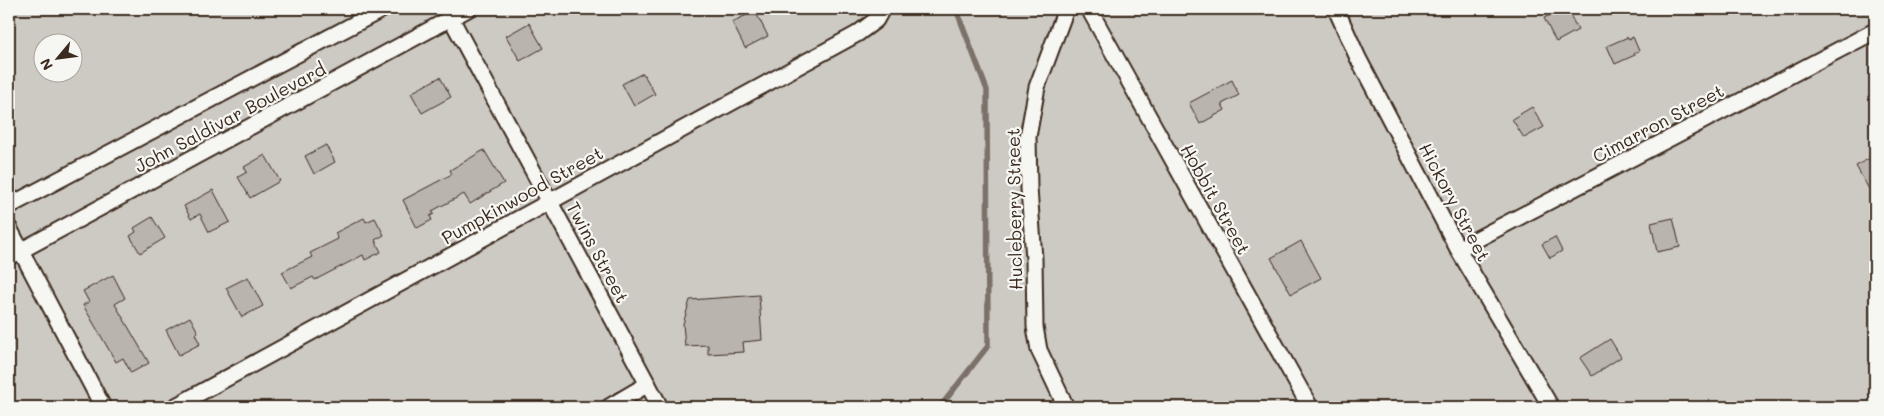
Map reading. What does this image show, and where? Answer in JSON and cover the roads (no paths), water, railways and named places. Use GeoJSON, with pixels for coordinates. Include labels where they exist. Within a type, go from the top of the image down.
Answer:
{"type":"FeatureCollection","features":[{"type":"Feature","properties":{"kind":"street","name":"John Saldivar Boulevard"},"geometry":{"type":"LineString","coordinates":[[9,206],[383,9]]}},
{"type":"Feature","properties":{"kind":"street","name":"John Saldivar Boulevard"},"geometry":{"type":"LineString","coordinates":[[15,254],[449,14],[468,9]]}},
{"type":"Feature","properties":{"kind":"street","name":"Pumpkinwood Street"},"geometry":{"type":"LineString","coordinates":[[174,407],[857,34],[876,20],[882,9]]}},
{"type":"Feature","properties":{"kind":"street","name":"Hucleberry Street"},"geometry":{"type":"LineString","coordinates":[[1066,9],[1037,87],[1028,137],[1029,188],[1034,258],[1035,327],[1040,350],[1066,407]]}},
{"type":"Feature","properties":{"kind":"street","name":"Hobbit Street"},"geometry":{"type":"LineString","coordinates":[[1089,9],[1310,407]]}},
{"type":"Feature","properties":{"kind":"street","name":"Hickory Street"},"geometry":{"type":"LineString","coordinates":[[1336,9],[1358,58],[1458,249],[1551,407]]}},
{"type":"Feature","properties":{"kind":"street","name":"Twins Street"},"geometry":{"type":"LineString","coordinates":[[449,14],[660,407]]}},
{"type":"Feature","properties":{"kind":"street","name":"Cimarron Street"},"geometry":{"type":"LineString","coordinates":[[1458,249],[1875,30]]}},
{"type":"Feature","properties":{"kind":"street"},"geometry":{"type":"LineString","coordinates":[[9,228],[15,254],[103,407]]}},
{"type":"Feature","properties":{"kind":"street"},"geometry":{"type":"LineString","coordinates":[[609,407],[648,384]]}},
{"type":"Feature","properties":{"kind":"waterway"},"geometry":{"type":"LineString","coordinates":[[940,407],[988,346],[987,90],[956,9]]}}]}
